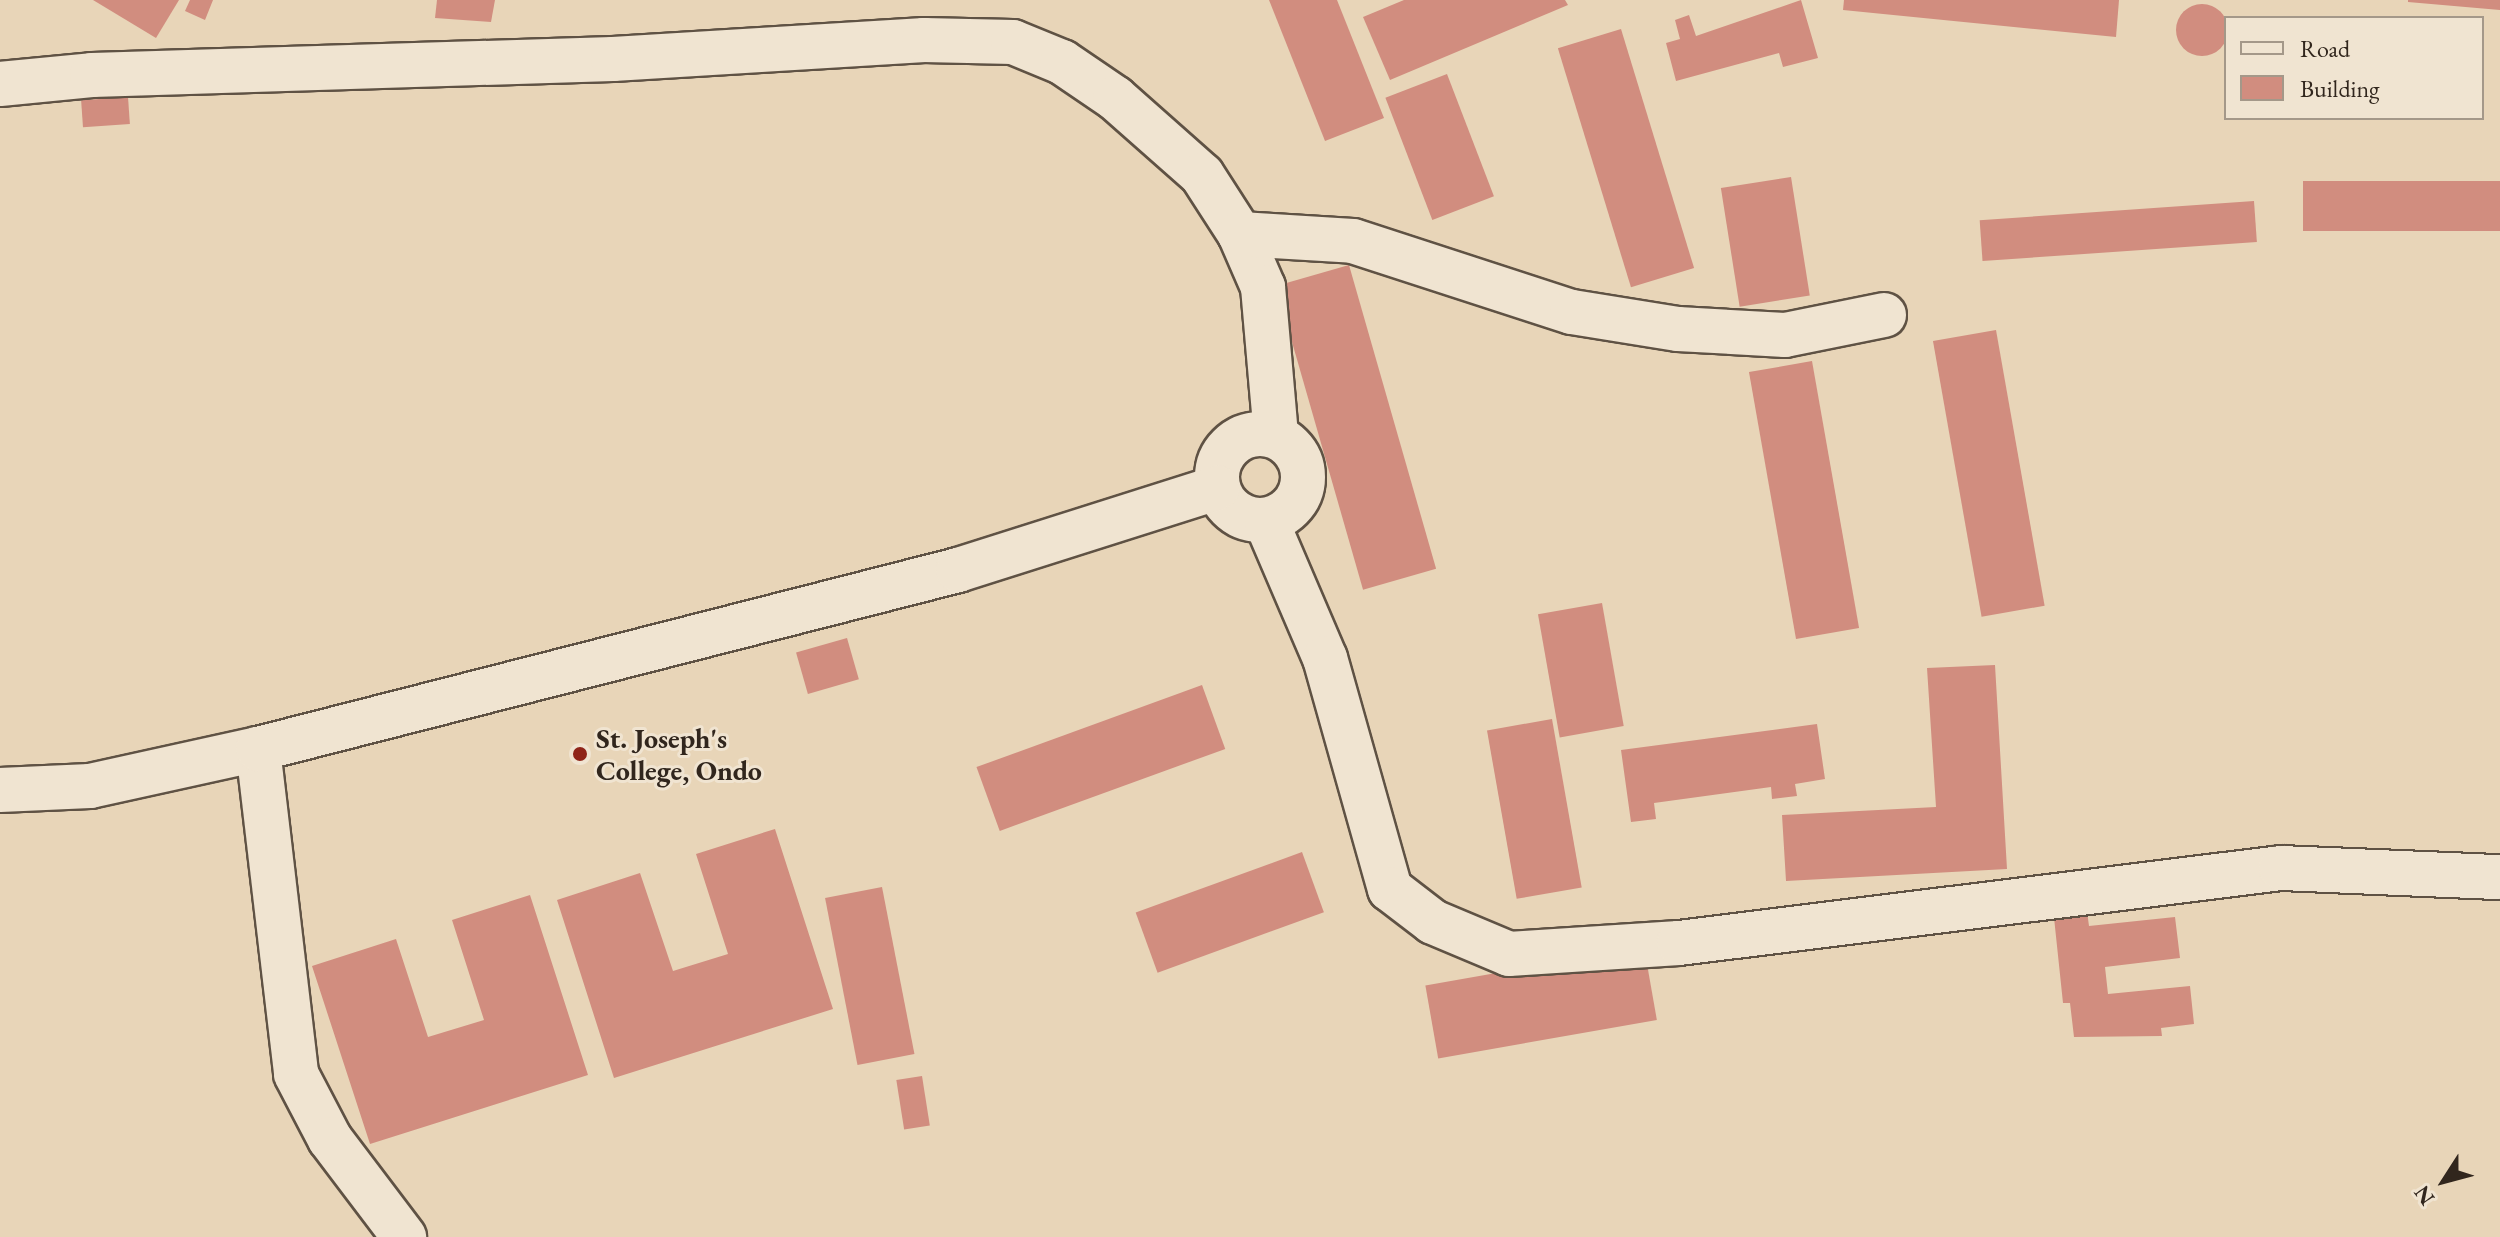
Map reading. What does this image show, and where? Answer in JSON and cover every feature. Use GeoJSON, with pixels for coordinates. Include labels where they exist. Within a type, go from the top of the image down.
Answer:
{"type":"FeatureCollection","features":[{"type":"Feature","properties":{"kind":"street"},"geometry":{"type":"LineString","coordinates":[[0,84],[92,75],[613,59],[924,40],[1013,42],[1062,62],[1115,98],[1202,175],[1240,234],[1263,287],[1276,436],[1301,464],[1303,483],[1295,502],[1267,523]]}},
{"type":"Feature","properties":{"kind":"street"},"geometry":{"type":"LineString","coordinates":[[1240,234],[1353,241],[1572,312],[1678,329],[1785,335],[1884,315]]}},
{"type":"Feature","properties":{"kind":"street"},"geometry":{"type":"LineString","coordinates":[[1276,436],[1238,438],[1223,451],[1217,488],[1235,511],[1267,523],[1325,658],[1390,889],[1433,922],[1509,954],[1679,943],[2281,868],[2500,877]]}},
{"type":"Feature","properties":{"kind":"street"},"geometry":{"type":"LineString","coordinates":[[0,790],[90,786],[258,749],[958,570],[1217,488]]}},
{"type":"Feature","properties":{"kind":"street"},"geometry":{"type":"LineString","coordinates":[[258,749],[296,1074],[330,1139],[404,1237]]}},
{"type":"Feature","properties":{"kind":"building"},"geometry":{"type":"Polygon","coordinates":[[[93,0],[179,0],[156,38],[93,0]]]}},
{"type":"Feature","properties":{"kind":"building"},"geometry":{"type":"Polygon","coordinates":[[[190,0],[213,0],[205,20],[185,11],[190,0]]]}},
{"type":"Feature","properties":{"kind":"building"},"geometry":{"type":"Polygon","coordinates":[[[437,0],[495,0],[491,22],[435,18],[437,0]]]}},
{"type":"Feature","properties":{"kind":"building"},"geometry":{"type":"Polygon","coordinates":[[[1269,0],[1337,0],[1384,118],[1325,141],[1269,0]]]}},
{"type":"Feature","properties":{"kind":"building"},"geometry":{"type":"Polygon","coordinates":[[[1404,0],[1565,0],[1568,5],[1390,80],[1363,17],[1404,0]]]}},
{"type":"Feature","properties":{"kind":"building"},"geometry":{"type":"Polygon","coordinates":[[[1801,0],[1818,58],[1783,67],[1779,53],[1676,81],[1666,43],[1680,39],[1675,20],[1689,15],[1696,36],[1801,0]]]}},
{"type":"Feature","properties":{"kind":"building"},"geometry":{"type":"Polygon","coordinates":[[[1844,0],[2119,0],[2116,37],[1843,10],[1844,0]]]}},
{"type":"Feature","properties":{"kind":"building"},"geometry":{"type":"Polygon","coordinates":[[[2500,0],[2500,10],[2408,2],[2500,0]]]}},
{"type":"Feature","properties":{"kind":"building"},"geometry":{"type":"Polygon","coordinates":[[[2202,4],[2220,12],[2224,17],[2224,43],[2220,48],[2202,56],[2184,48],[2176,30],[2184,12],[2202,4]]]}},
{"type":"Feature","properties":{"kind":"building"},"geometry":{"type":"Polygon","coordinates":[[[1621,29],[1694,268],[1631,287],[1558,48],[1621,29]]]}},
{"type":"Feature","properties":{"kind":"building"},"geometry":{"type":"Polygon","coordinates":[[[1447,74],[1494,196],[1432,220],[1385,98],[1447,74]]]}},
{"type":"Feature","properties":{"kind":"building"},"geometry":{"type":"Polygon","coordinates":[[[128,97],[130,124],[83,127],[81,100],[128,97]]]}},
{"type":"Feature","properties":{"kind":"building"},"geometry":{"type":"Polygon","coordinates":[[[1791,177],[1810,296],[1740,307],[1721,188],[1791,177]]]}},
{"type":"Feature","properties":{"kind":"building"},"geometry":{"type":"Polygon","coordinates":[[[2303,181],[2500,181],[2500,231],[2303,231],[2303,181]]]}},
{"type":"Feature","properties":{"kind":"building"},"geometry":{"type":"Polygon","coordinates":[[[2254,201],[2257,242],[1983,261],[1980,220],[2254,201]]]}},
{"type":"Feature","properties":{"kind":"building"},"geometry":{"type":"Polygon","coordinates":[[[1349,265],[1436,569],[1363,590],[1276,286],[1349,265]]]}},
{"type":"Feature","properties":{"kind":"building"},"geometry":{"type":"Polygon","coordinates":[[[1996,330],[2045,606],[1982,617],[1933,341],[1996,330]]]}},
{"type":"Feature","properties":{"kind":"building"},"geometry":{"type":"Polygon","coordinates":[[[1812,361],[1859,628],[1796,639],[1749,372],[1812,361]]]}},
{"type":"Feature","properties":{"kind":"building"},"geometry":{"type":"Polygon","coordinates":[[[1602,603],[1624,726],[1560,737],[1538,614],[1602,603]]]}},
{"type":"Feature","properties":{"kind":"building"},"geometry":{"type":"Polygon","coordinates":[[[847,638],[859,679],[808,694],[796,653],[847,638]]]}},
{"type":"Feature","properties":{"kind":"building"},"geometry":{"type":"Polygon","coordinates":[[[1995,665],[2007,869],[1786,881],[1782,815],[1936,807],[1927,668],[1995,665]]]}},
{"type":"Feature","properties":{"kind":"building"},"geometry":{"type":"Polygon","coordinates":[[[1202,685],[1225,749],[1000,831],[976,767],[1202,685]]]}},
{"type":"Feature","properties":{"kind":"building"},"geometry":{"type":"Polygon","coordinates":[[[1552,719],[1582,887],[1517,899],[1487,730],[1552,719]]]}},
{"type":"Feature","properties":{"kind":"building"},"geometry":{"type":"Polygon","coordinates":[[[1817,724],[1825,779],[1795,784],[1797,796],[1772,799],[1771,787],[1654,803],[1656,819],[1631,822],[1621,750],[1817,724]]]}},
{"type":"Feature","properties":{"kind":"building"},"geometry":{"type":"Polygon","coordinates":[[[775,829],[833,1009],[614,1078],[557,900],[640,873],[673,971],[728,954],[696,854],[775,829]]]}},
{"type":"Feature","properties":{"kind":"building"},"geometry":{"type":"Polygon","coordinates":[[[1302,852],[1324,912],[1158,973],[1136,913],[1302,852]]]}},
{"type":"Feature","properties":{"kind":"building"},"geometry":{"type":"Polygon","coordinates":[[[882,887],[914,1054],[858,1065],[825,898],[882,887]]]}},
{"type":"Feature","properties":{"kind":"building"},"geometry":{"type":"Polygon","coordinates":[[[530,895],[588,1075],[370,1144],[312,966],[396,939],[428,1037],[484,1020],[452,920],[530,895]]]}},
{"type":"Feature","properties":{"kind":"building"},"geometry":{"type":"Polygon","coordinates":[[[2086,904],[2089,926],[2175,917],[2180,958],[2105,967],[2108,994],[2190,986],[2194,1024],[2161,1028],[2162,1036],[2074,1037],[2070,1003],[2063,1003],[2053,908],[2086,904]]]}},
{"type":"Feature","properties":{"kind":"building"},"geometry":{"type":"Polygon","coordinates":[[[1644,947],[1657,1020],[1438,1058],[1425,986],[1644,947]]]}},
{"type":"Feature","properties":{"kind":"building"},"geometry":{"type":"Polygon","coordinates":[[[922,1076],[930,1125],[904,1129],[896,1080],[922,1076]]]}},
{"type":"Feature","properties":{"kind":"place","name":"St. Joseph's College, Ondo"},"geometry":{"type":"Point","coordinates":[580,754]}}]}
